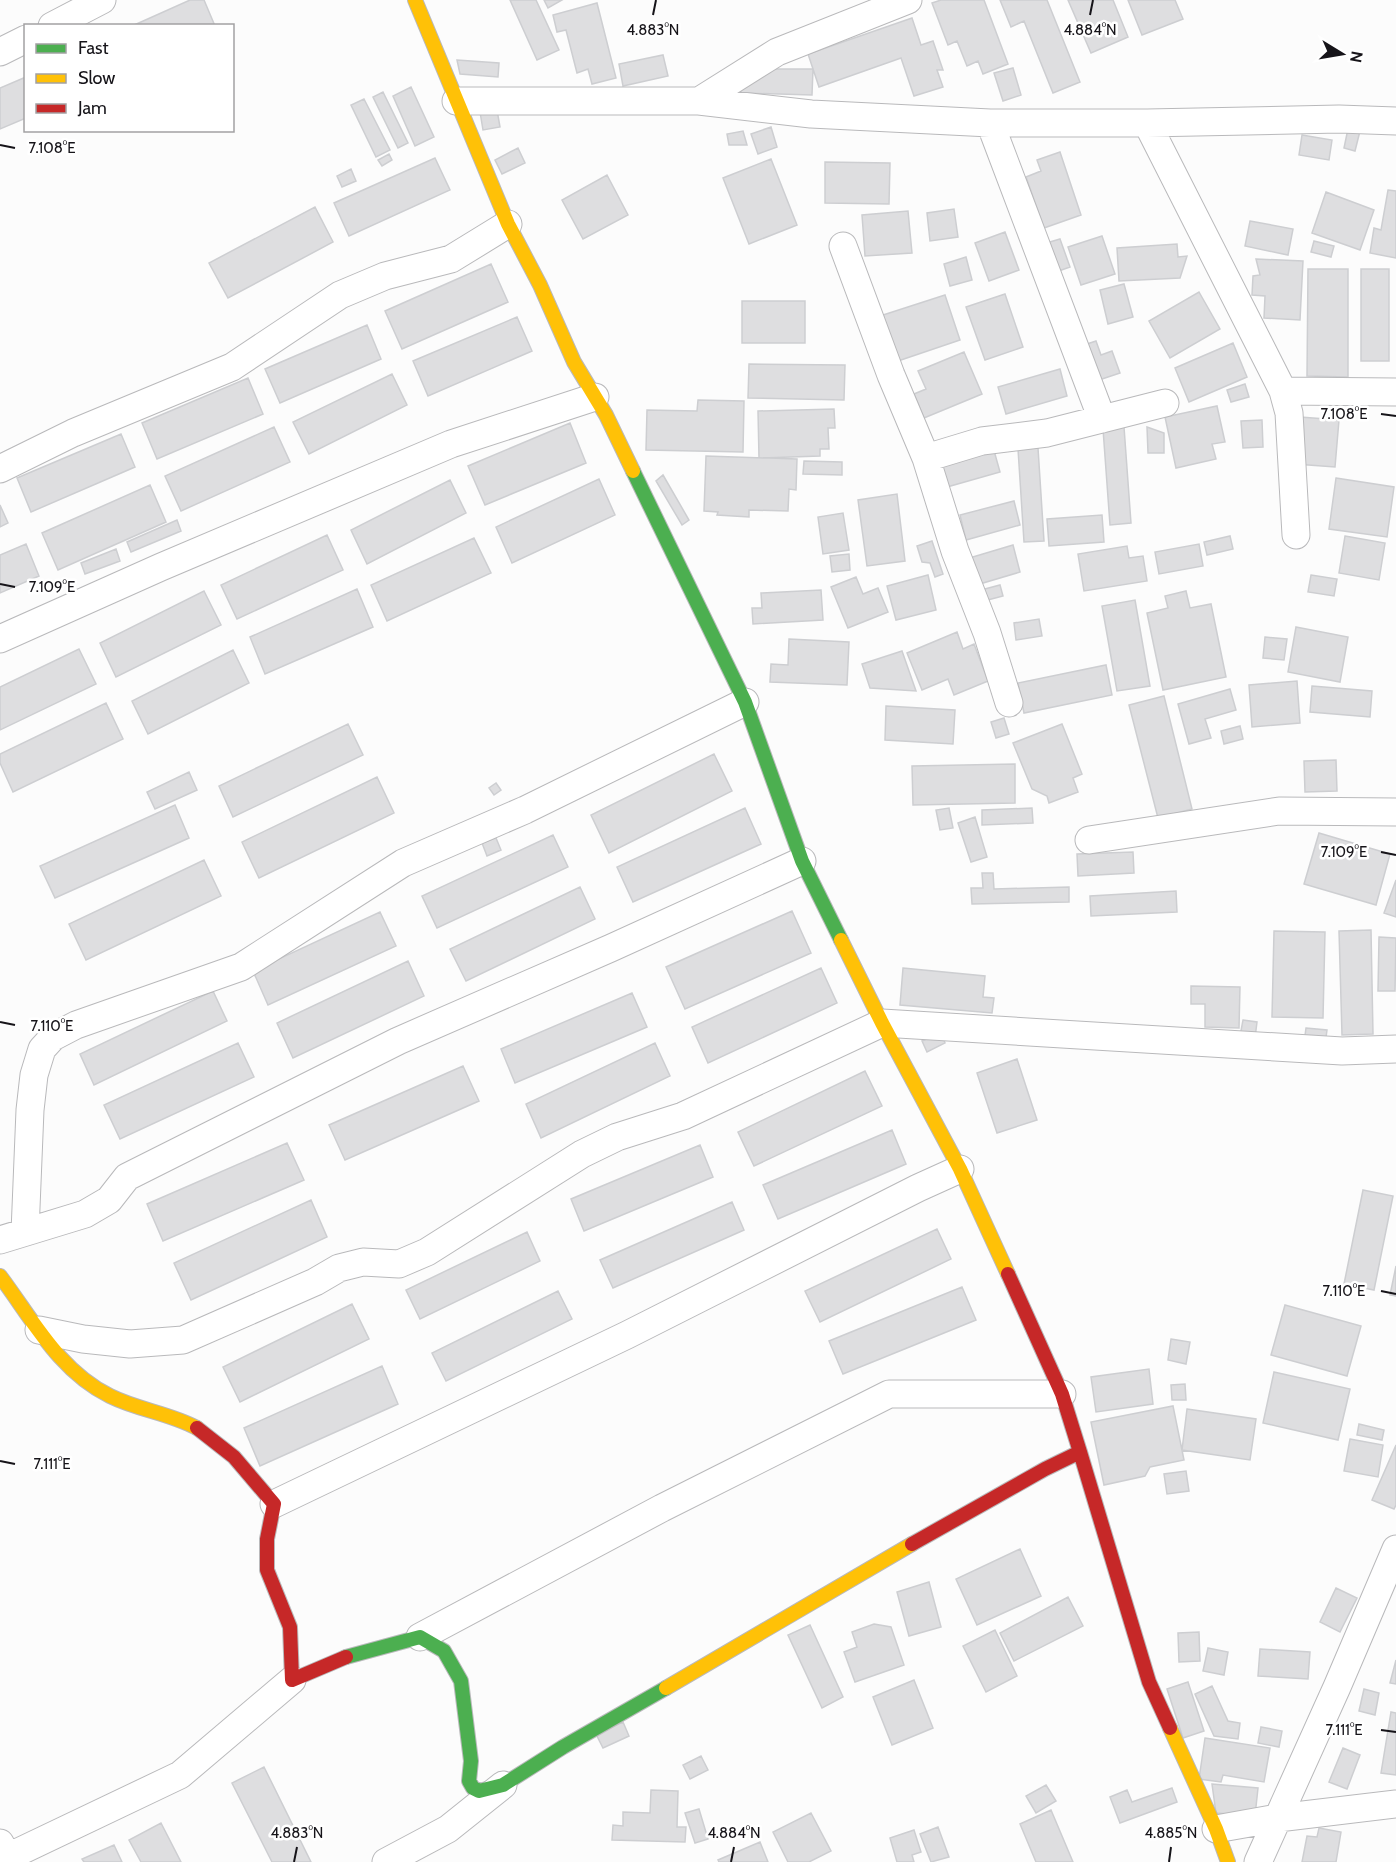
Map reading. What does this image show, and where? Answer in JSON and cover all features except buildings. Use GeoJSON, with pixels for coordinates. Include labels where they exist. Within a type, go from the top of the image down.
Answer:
{"type":"FeatureCollection","features":[{"type":"Feature","properties":{"kind":"street"},"geometry":{"type":"LineString","coordinates":[[56,24],[102,0]]}},
{"type":"Feature","properties":{"kind":"street"},"geometry":{"type":"LineString","coordinates":[[415,0],[508,224],[540,285],[574,362],[606,415],[745,702],[802,861],[882,1023],[960,1169],[1062,1394],[1149,1682],[1216,1829],[1228,1862]]}},
{"type":"Feature","properties":{"kind":"street"},"geometry":{"type":"LineString","coordinates":[[699,101],[777,52],[908,0]]}},
{"type":"Feature","properties":{"kind":"street"},"geometry":{"type":"LineString","coordinates":[[0,52],[24,40]]}},
{"type":"Feature","properties":{"kind":"street"},"geometry":{"type":"LineString","coordinates":[[456,101],[699,101],[811,114],[990,123],[1340,119],[1396,121]]}},
{"type":"Feature","properties":{"kind":"street"},"geometry":{"type":"LineString","coordinates":[[990,123],[1102,419]]}},
{"type":"Feature","properties":{"kind":"street"},"geometry":{"type":"LineString","coordinates":[[1147,123],[1283,392],[1289,413],[1296,535]]}},
{"type":"Feature","properties":{"kind":"street"},"geometry":{"type":"LineString","coordinates":[[0,469],[73,433],[232,367],[340,295],[385,276],[451,259],[508,224]]}},
{"type":"Feature","properties":{"kind":"street"},"geometry":{"type":"LineString","coordinates":[[843,246],[891,375],[926,458],[954,551],[987,633],[1010,703]]}},
{"type":"Feature","properties":{"kind":"street"},"geometry":{"type":"LineString","coordinates":[[1283,392],[1396,392]]}},
{"type":"Feature","properties":{"kind":"street"},"geometry":{"type":"LineString","coordinates":[[0,639],[161,567],[451,444],[595,397]]}},
{"type":"Feature","properties":{"kind":"street"},"geometry":{"type":"LineString","coordinates":[[926,458],[982,441],[1047,433],[1165,403]]}},
{"type":"Feature","properties":{"kind":"street"},"geometry":{"type":"LineString","coordinates":[[25,1232],[33,1075],[42,1049],[53,1037],[76,1025],[241,968],[403,863],[525,810],[745,702]]}},
{"type":"Feature","properties":{"kind":"street"},"geometry":{"type":"LineString","coordinates":[[1089,840],[1279,811],[1396,812]]}},
{"type":"Feature","properties":{"kind":"street"},"geometry":{"type":"LineString","coordinates":[[0,1240],[85,1214],[109,1200],[127,1176],[398,1041],[802,861]]}},
{"type":"Feature","properties":{"kind":"street"},"geometry":{"type":"LineString","coordinates":[[39,1330],[83,1339],[130,1344],[183,1340],[315,1282],[339,1268],[363,1262],[399,1264],[427,1252],[582,1154],[617,1137],[683,1116],[882,1023],[1342,1051],[1396,1049]]}},
{"type":"Feature","properties":{"kind":"street"},"geometry":{"type":"LineString","coordinates":[[274,1504],[627,1335],[960,1169]]}},
{"type":"Feature","properties":{"kind":"street"},"geometry":{"type":"LineString","coordinates":[[0,1276],[57,1356],[103,1392],[126,1403],[184,1421],[212,1438],[233,1457],[274,1504]]}},
{"type":"Feature","properties":{"kind":"street"},"geometry":{"type":"LineString","coordinates":[[0,1843],[8,1857],[180,1774],[292,1680],[347,1657],[420,1637],[662,1508],[890,1394],[1062,1394]]}},
{"type":"Feature","properties":{"kind":"street"},"geometry":{"type":"LineString","coordinates":[[386,1862],[448,1829],[503,1785],[563,1747],[927,1535],[1080,1452]]}},
{"type":"Feature","properties":{"kind":"street"},"geometry":{"type":"LineString","coordinates":[[274,1504],[267,1539],[267,1569],[290,1627],[292,1680]]}},
{"type":"Feature","properties":{"kind":"street"},"geometry":{"type":"LineString","coordinates":[[1258,1862],[1396,1549]]}},
{"type":"Feature","properties":{"kind":"street"},"geometry":{"type":"LineString","coordinates":[[420,1637],[444,1651],[461,1681],[471,1761],[469,1781],[473,1788],[479,1791],[503,1785]]}},
{"type":"Feature","properties":{"kind":"street"},"geometry":{"type":"LineString","coordinates":[[1216,1829],[1278,1818],[1396,1804]]}},
{"type":"Feature","properties":{"kind":"traffic: fast"},"geometry":{"type":"LineString","coordinates":[[633,471],[745,702],[802,861],[841,940]]}},
{"type":"Feature","properties":{"kind":"traffic: fast"},"geometry":{"type":"LineString","coordinates":[[346,1657],[420,1637],[444,1651],[461,1681],[471,1761],[469,1781],[473,1788],[479,1791],[503,1785],[563,1747],[666,1688]]}},
{"type":"Feature","properties":{"kind":"traffic: slow"},"geometry":{"type":"LineString","coordinates":[[415,0],[508,224],[540,285],[574,362],[606,415],[633,471]]}},
{"type":"Feature","properties":{"kind":"traffic: slow"},"geometry":{"type":"LineString","coordinates":[[841,940],[882,1023],[960,1169],[1008,1274]]}},
{"type":"Feature","properties":{"kind":"traffic: slow"},"geometry":{"type":"LineString","coordinates":[[0,1276],[48,1343],[76,1373],[110,1396],[197,1428]]}},
{"type":"Feature","properties":{"kind":"traffic: slow"},"geometry":{"type":"LineString","coordinates":[[666,1688],[912,1544]]}},
{"type":"Feature","properties":{"kind":"traffic: slow"},"geometry":{"type":"LineString","coordinates":[[1170,1728],[1216,1829],[1228,1862]]}},
{"type":"Feature","properties":{"kind":"traffic: jam"},"geometry":{"type":"LineString","coordinates":[[1008,1274],[1062,1394],[1080,1452]]}},
{"type":"Feature","properties":{"kind":"traffic: jam"},"geometry":{"type":"LineString","coordinates":[[197,1428],[234,1457],[274,1504],[267,1539],[267,1570],[290,1627],[292,1680],[346,1657]]}},
{"type":"Feature","properties":{"kind":"traffic: jam"},"geometry":{"type":"LineString","coordinates":[[912,1544],[1045,1469],[1080,1452],[1149,1682],[1170,1728]]}}]}
